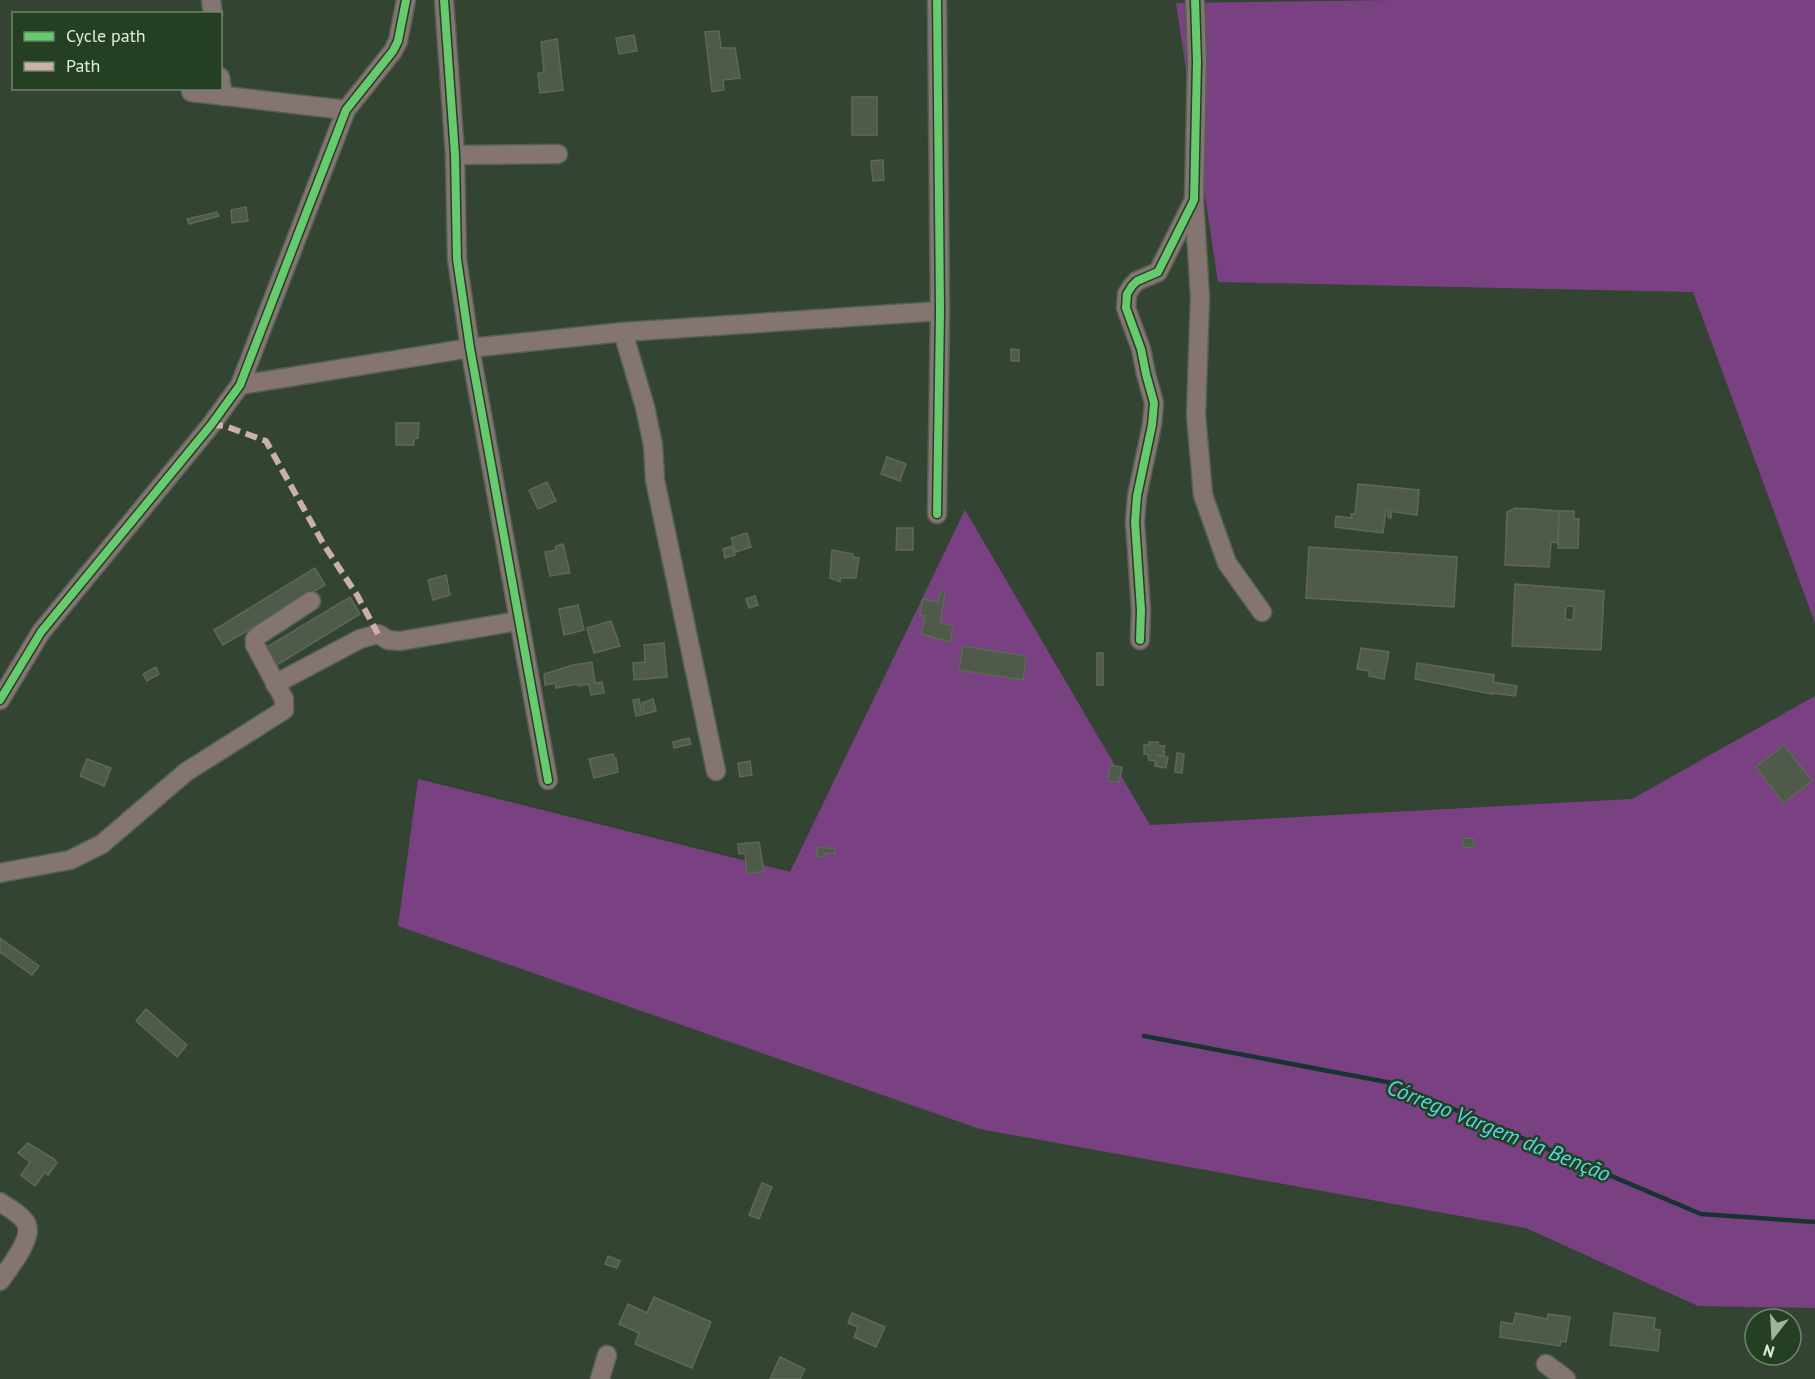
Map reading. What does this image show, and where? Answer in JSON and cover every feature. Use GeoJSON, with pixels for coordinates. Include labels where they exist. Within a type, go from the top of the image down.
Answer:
{"type":"FeatureCollection","features":[{"type":"Feature","properties":{"kind":"street"},"geometry":{"type":"LineString","coordinates":[[0,700],[41,632],[211,425],[240,385],[346,110],[399,41],[406,0]]}},
{"type":"Feature","properties":{"kind":"street"},"geometry":{"type":"LineString","coordinates":[[444,0],[455,155],[457,259],[470,348],[548,780]]}},
{"type":"Feature","properties":{"kind":"street"},"geometry":{"type":"LineString","coordinates":[[937,0],[940,311],[937,514]]}},
{"type":"Feature","properties":{"kind":"street"},"geometry":{"type":"LineString","coordinates":[[1195,0],[1197,62],[1194,200],[1200,297],[1196,415],[1203,495],[1227,563],[1262,612]]}},
{"type":"Feature","properties":{"kind":"street"},"geometry":{"type":"LineString","coordinates":[[222,90],[223,96]]}},
{"type":"Feature","properties":{"kind":"street"},"geometry":{"type":"LineString","coordinates":[[191,92],[346,110]]}},
{"type":"Feature","properties":{"kind":"street"},"geometry":{"type":"LineString","coordinates":[[455,155],[558,154]]}},
{"type":"Feature","properties":{"kind":"street"},"geometry":{"type":"LineString","coordinates":[[1140,640],[1141,610],[1135,522],[1137,496],[1152,425],[1154,404],[1142,349],[1126,308],[1127,294],[1137,280],[1158,272],[1194,200]]}},
{"type":"Feature","properties":{"kind":"street"},"geometry":{"type":"LineString","coordinates":[[240,385],[470,348],[623,332],[940,311]]}},
{"type":"Feature","properties":{"kind":"street"},"geometry":{"type":"LineString","coordinates":[[623,332],[645,407],[653,445],[655,480],[716,771]]}},
{"type":"Feature","properties":{"kind":"street"},"geometry":{"type":"LineString","coordinates":[[0,873],[70,860],[102,844],[186,772],[284,710],[284,699],[255,645],[255,639],[311,601]]}},
{"type":"Feature","properties":{"kind":"street"},"geometry":{"type":"LineString","coordinates":[[276,684],[360,639],[378,634],[388,640],[400,641],[519,621]]}},
{"type":"Feature","properties":{"kind":"street"},"geometry":{"type":"LineString","coordinates":[[0,1202],[25,1220],[28,1230],[27,1240],[0,1281]]}},
{"type":"Feature","properties":{"kind":"street"},"geometry":{"type":"LineString","coordinates":[[600,1379],[607,1355]]}},
{"type":"Feature","properties":{"kind":"street"},"geometry":{"type":"LineString","coordinates":[[1546,1364],[1566,1379]]}},
{"type":"Feature","properties":{"kind":"shaded area"},"geometry":{"type":"Polygon","coordinates":[[[1394,0],[1815,0],[1815,623],[1693,292],[1218,282],[1176,3],[1394,0]]]}},
{"type":"Feature","properties":{"kind":"shaded area"},"geometry":{"type":"Polygon","coordinates":[[[965,510],[1150,825],[1632,799],[1815,696],[1815,1308],[1698,1306],[1526,1228],[980,1129],[398,926],[418,779],[790,872],[965,510]]]}},
{"type":"Feature","properties":{"kind":"building"},"geometry":{"type":"Polygon","coordinates":[[[719,31],[721,48],[735,48],[740,78],[723,80],[724,90],[712,92],[705,32],[719,31]]]}},
{"type":"Feature","properties":{"kind":"building"},"geometry":{"type":"Polygon","coordinates":[[[634,35],[637,51],[619,54],[616,38],[634,35]]]}},
{"type":"Feature","properties":{"kind":"building"},"geometry":{"type":"Polygon","coordinates":[[[557,39],[563,90],[540,93],[538,73],[544,72],[541,42],[557,39]]]}},
{"type":"Feature","properties":{"kind":"building"},"geometry":{"type":"Polygon","coordinates":[[[852,97],[877,97],[877,135],[852,135],[852,97]]]}},
{"type":"Feature","properties":{"kind":"building"},"geometry":{"type":"Polygon","coordinates":[[[883,160],[884,180],[873,181],[871,161],[883,160]]]}},
{"type":"Feature","properties":{"kind":"building"},"geometry":{"type":"Polygon","coordinates":[[[246,207],[248,221],[232,223],[231,210],[246,207]]]}},
{"type":"Feature","properties":{"kind":"building"},"geometry":{"type":"Polygon","coordinates":[[[217,212],[219,216],[189,224],[187,219],[217,212]]]}},
{"type":"Feature","properties":{"kind":"building"},"geometry":{"type":"Polygon","coordinates":[[[1011,349],[1019,350],[1019,361],[1011,361],[1011,349]]]}},
{"type":"Feature","properties":{"kind":"building"},"geometry":{"type":"Polygon","coordinates":[[[396,423],[419,423],[418,438],[414,438],[414,445],[396,445],[396,423]]]}},
{"type":"Feature","properties":{"kind":"building"},"geometry":{"type":"Polygon","coordinates":[[[887,457],[906,464],[900,481],[881,474],[887,457]]]}},
{"type":"Feature","properties":{"kind":"building"},"geometry":{"type":"Polygon","coordinates":[[[547,482],[556,501],[538,509],[529,490],[547,482]]]}},
{"type":"Feature","properties":{"kind":"building"},"geometry":{"type":"Polygon","coordinates":[[[1358,484],[1419,490],[1417,515],[1392,510],[1391,518],[1388,517],[1388,510],[1386,510],[1383,533],[1335,527],[1336,516],[1352,518],[1351,514],[1355,514],[1358,484]]]}},
{"type":"Feature","properties":{"kind":"building"},"geometry":{"type":"Polygon","coordinates":[[[1515,508],[1559,511],[1558,543],[1551,542],[1549,567],[1505,565],[1507,512],[1515,508]]]}},
{"type":"Feature","properties":{"kind":"building"},"geometry":{"type":"Polygon","coordinates":[[[1559,511],[1574,511],[1574,519],[1579,519],[1578,548],[1558,548],[1559,511]]]}},
{"type":"Feature","properties":{"kind":"building"},"geometry":{"type":"Polygon","coordinates":[[[897,528],[913,528],[913,550],[896,550],[897,528]]]}},
{"type":"Feature","properties":{"kind":"building"},"geometry":{"type":"Polygon","coordinates":[[[747,533],[751,547],[736,552],[731,538],[747,533]]]}},
{"type":"Feature","properties":{"kind":"building"},"geometry":{"type":"Polygon","coordinates":[[[563,544],[570,573],[550,576],[545,552],[556,550],[556,546],[563,544]]]}},
{"type":"Feature","properties":{"kind":"building"},"geometry":{"type":"Polygon","coordinates":[[[732,546],[735,555],[725,558],[723,549],[732,546]]]}},
{"type":"Feature","properties":{"kind":"building"},"geometry":{"type":"Polygon","coordinates":[[[1309,547],[1457,557],[1454,607],[1306,598],[1309,547]]]}},
{"type":"Feature","properties":{"kind":"building"},"geometry":{"type":"Polygon","coordinates":[[[832,550],[853,554],[853,557],[859,558],[856,578],[840,578],[840,582],[830,578],[832,550]]]}},
{"type":"Feature","properties":{"kind":"building"},"geometry":{"type":"Polygon","coordinates":[[[315,568],[325,585],[223,645],[214,630],[315,568]]]}},
{"type":"Feature","properties":{"kind":"building"},"geometry":{"type":"Polygon","coordinates":[[[446,575],[450,595],[433,600],[428,580],[446,575]]]}},
{"type":"Feature","properties":{"kind":"building"},"geometry":{"type":"Polygon","coordinates":[[[1515,584],[1604,591],[1601,650],[1512,646],[1515,584]],[[1566,606],[1565,619],[1573,620],[1574,606],[1566,606]]]}},
{"type":"Feature","properties":{"kind":"building"},"geometry":{"type":"Polygon","coordinates":[[[940,592],[945,592],[940,623],[953,626],[950,642],[921,634],[925,616],[920,615],[923,599],[938,602],[940,592]]]}},
{"type":"Feature","properties":{"kind":"building"},"geometry":{"type":"Polygon","coordinates":[[[755,596],[758,605],[749,608],[746,599],[755,596]]]}},
{"type":"Feature","properties":{"kind":"building"},"geometry":{"type":"Polygon","coordinates":[[[350,597],[360,614],[277,665],[267,647],[350,597]]]}},
{"type":"Feature","properties":{"kind":"building"},"geometry":{"type":"Polygon","coordinates":[[[578,605],[584,630],[564,635],[559,609],[578,605]]]}},
{"type":"Feature","properties":{"kind":"building"},"geometry":{"type":"Polygon","coordinates":[[[611,621],[620,646],[594,653],[587,628],[611,621]]]}},
{"type":"Feature","properties":{"kind":"building"},"geometry":{"type":"Polygon","coordinates":[[[664,643],[667,677],[634,680],[633,663],[645,662],[644,645],[664,643]]]}},
{"type":"Feature","properties":{"kind":"building"},"geometry":{"type":"Polygon","coordinates":[[[963,646],[1026,656],[1023,680],[959,670],[963,646]]]}},
{"type":"Feature","properties":{"kind":"building"},"geometry":{"type":"Polygon","coordinates":[[[1361,648],[1389,652],[1384,679],[1369,676],[1369,671],[1357,669],[1361,648]]]}},
{"type":"Feature","properties":{"kind":"building"},"geometry":{"type":"Polygon","coordinates":[[[1097,653],[1103,653],[1103,685],[1097,685],[1097,653]]]}},
{"type":"Feature","properties":{"kind":"building"},"geometry":{"type":"Polygon","coordinates":[[[592,662],[595,683],[602,682],[604,693],[591,695],[589,684],[556,688],[555,683],[545,685],[544,674],[592,662]]]}},
{"type":"Feature","properties":{"kind":"building"},"geometry":{"type":"Polygon","coordinates":[[[1417,663],[1494,675],[1493,682],[1517,686],[1515,696],[1492,694],[1415,679],[1417,663]]]}},
{"type":"Feature","properties":{"kind":"building"},"geometry":{"type":"Polygon","coordinates":[[[156,667],[159,674],[147,681],[143,674],[156,667]]]}},
{"type":"Feature","properties":{"kind":"building"},"geometry":{"type":"Polygon","coordinates":[[[639,699],[642,715],[636,716],[633,700],[639,699]]]}},
{"type":"Feature","properties":{"kind":"building"},"geometry":{"type":"Polygon","coordinates":[[[653,699],[656,711],[644,714],[642,703],[653,699]]]}},
{"type":"Feature","properties":{"kind":"building"},"geometry":{"type":"Polygon","coordinates":[[[689,738],[691,744],[674,748],[673,742],[689,738]]]}},
{"type":"Feature","properties":{"kind":"building"},"geometry":{"type":"Polygon","coordinates":[[[1149,742],[1158,742],[1158,746],[1165,746],[1164,755],[1157,755],[1168,757],[1166,768],[1155,766],[1155,761],[1149,760],[1147,754],[1144,754],[1144,745],[1149,745],[1149,742]]]}},
{"type":"Feature","properties":{"kind":"building"},"geometry":{"type":"Polygon","coordinates":[[[1784,745],[1812,781],[1783,803],[1756,767],[1784,745]]]}},
{"type":"Feature","properties":{"kind":"building"},"geometry":{"type":"Polygon","coordinates":[[[1177,753],[1184,754],[1182,773],[1175,772],[1177,753]]]}},
{"type":"Feature","properties":{"kind":"building"},"geometry":{"type":"Polygon","coordinates":[[[613,754],[616,758],[618,772],[594,778],[589,759],[613,754]]]}},
{"type":"Feature","properties":{"kind":"building"},"geometry":{"type":"Polygon","coordinates":[[[87,759],[111,768],[104,786],[80,776],[87,759]]]}},
{"type":"Feature","properties":{"kind":"building"},"geometry":{"type":"Polygon","coordinates":[[[750,761],[752,775],[740,777],[738,763],[750,761]]]}},
{"type":"Feature","properties":{"kind":"building"},"geometry":{"type":"Polygon","coordinates":[[[1110,765],[1122,767],[1119,782],[1108,781],[1110,765]]]}},
{"type":"Feature","properties":{"kind":"building"},"geometry":{"type":"Polygon","coordinates":[[[1465,838],[1474,839],[1473,848],[1463,847],[1465,838]]]}},
{"type":"Feature","properties":{"kind":"building"},"geometry":{"type":"Polygon","coordinates":[[[759,842],[764,871],[747,874],[745,853],[739,854],[738,844],[759,842]]]}},
{"type":"Feature","properties":{"kind":"building"},"geometry":{"type":"Polygon","coordinates":[[[818,847],[835,849],[835,854],[824,853],[824,857],[817,856],[818,847]]]}},
{"type":"Feature","properties":{"kind":"building"},"geometry":{"type":"Polygon","coordinates":[[[0,938],[39,966],[32,975],[0,952],[0,938]]]}},
{"type":"Feature","properties":{"kind":"building"},"geometry":{"type":"Polygon","coordinates":[[[146,1009],[187,1045],[177,1057],[136,1021],[146,1009]]]}},
{"type":"Feature","properties":{"kind":"building"},"geometry":{"type":"Polygon","coordinates":[[[28,1143],[57,1163],[48,1175],[45,1172],[35,1186],[21,1175],[30,1162],[18,1153],[28,1143]]]}},
{"type":"Feature","properties":{"kind":"building"},"geometry":{"type":"Polygon","coordinates":[[[762,1183],[772,1187],[759,1219],[749,1215],[762,1183]]]}},
{"type":"Feature","properties":{"kind":"building"},"geometry":{"type":"Polygon","coordinates":[[[608,1256],[620,1261],[617,1268],[605,1264],[608,1256]]]}},
{"type":"Feature","properties":{"kind":"building"},"geometry":{"type":"Polygon","coordinates":[[[654,1297],[711,1322],[692,1368],[635,1344],[639,1333],[619,1324],[628,1304],[647,1313],[654,1297]]]}},
{"type":"Feature","properties":{"kind":"building"},"geometry":{"type":"Polygon","coordinates":[[[852,1313],[885,1327],[876,1347],[854,1337],[858,1327],[848,1323],[852,1313]]]}},
{"type":"Feature","properties":{"kind":"building"},"geometry":{"type":"Polygon","coordinates":[[[1516,1313],[1547,1319],[1548,1314],[1570,1317],[1566,1342],[1561,1341],[1560,1346],[1500,1337],[1501,1322],[1513,1324],[1516,1313]]]}},
{"type":"Feature","properties":{"kind":"building"},"geometry":{"type":"Polygon","coordinates":[[[1614,1313],[1655,1318],[1654,1329],[1660,1330],[1658,1351],[1610,1345],[1614,1313]]]}},
{"type":"Feature","properties":{"kind":"building"},"geometry":{"type":"Polygon","coordinates":[[[780,1357],[805,1369],[800,1379],[770,1379],[780,1357]]]}},
{"type":"Feature","properties":{"kind":"waterway","name":"Córrego Vargem da Benção"},"geometry":{"type":"LineString","coordinates":[[1144,1036],[1392,1083],[1701,1214],[1815,1222]]}},
{"type":"Feature","properties":{"kind":"marked path"},"geometry":{"type":"LineString","coordinates":[[211,425],[225,426],[266,441],[324,545],[357,595],[378,634]]}},
{"type":"Feature","properties":{"kind":"cycle path"},"geometry":{"type":"LineString","coordinates":[[0,700],[41,632],[211,425],[240,385],[346,110],[393,51],[398,41],[406,0]]}},
{"type":"Feature","properties":{"kind":"cycle path"},"geometry":{"type":"LineString","coordinates":[[444,0],[455,155],[457,259],[470,348],[548,780]]}},
{"type":"Feature","properties":{"kind":"cycle path"},"geometry":{"type":"LineString","coordinates":[[937,0],[940,311],[937,514]]}},
{"type":"Feature","properties":{"kind":"cycle path"},"geometry":{"type":"LineString","coordinates":[[1140,640],[1141,610],[1135,522],[1137,496],[1152,425],[1154,403],[1141,349],[1126,308],[1127,294],[1137,281],[1158,272],[1194,200],[1197,62],[1195,0]]}}]}
